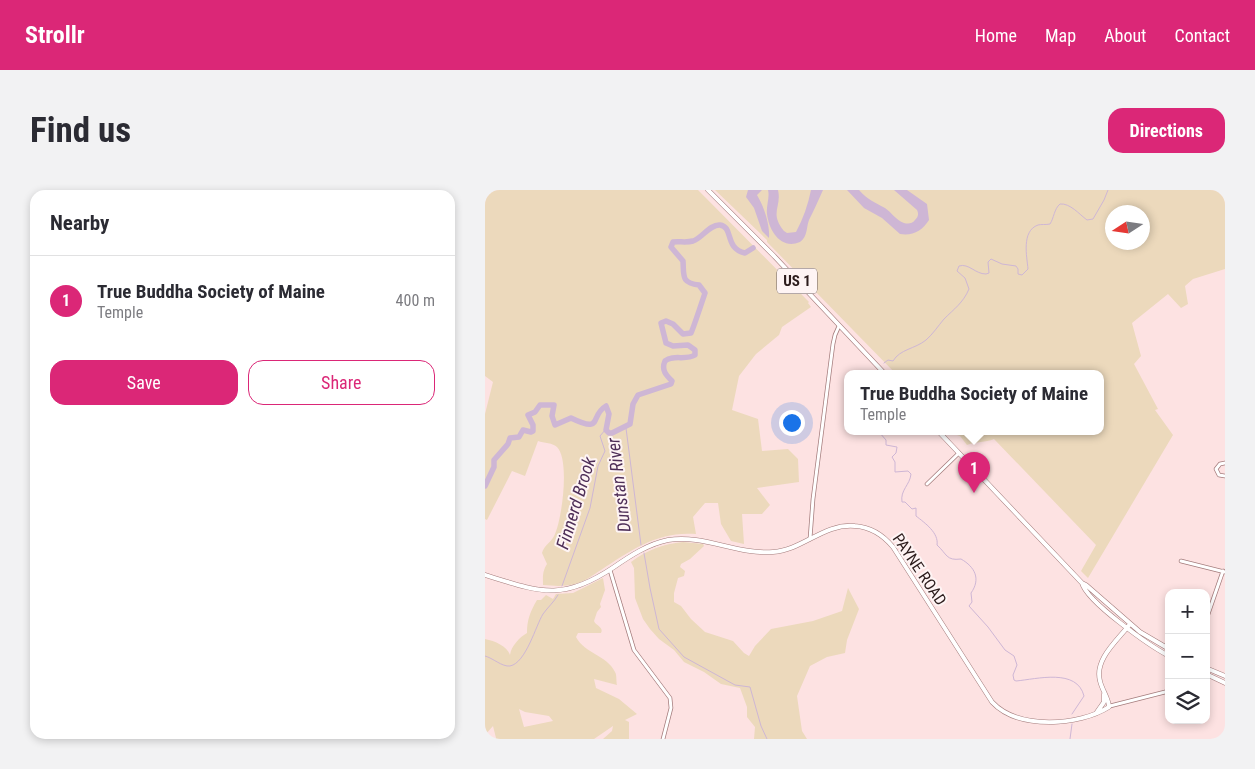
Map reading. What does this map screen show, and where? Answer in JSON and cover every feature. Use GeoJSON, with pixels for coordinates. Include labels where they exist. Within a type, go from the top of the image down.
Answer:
{"type":"FeatureCollection","features":[{"type":"Feature","properties":{"kind":"main road","name":"US 1"},"geometry":{"type":"LineString","coordinates":[[708,190],[881,370]]}},
{"type":"Feature","properties":{"kind":"main road"},"geometry":{"type":"LineString","coordinates":[[942,435],[1099,604],[1127,628],[1165,653]]}},
{"type":"Feature","properties":{"kind":"main road","name":"PAYNE ROAD"},"geometry":{"type":"LineString","coordinates":[[485,575],[533,590],[554,591],[581,585],[610,570],[644,548],[667,540],[698,539],[766,553],[785,550],[833,528],[847,526],[867,529],[884,538],[896,550],[987,696],[1004,712],[1015,717],[1039,721],[1072,720],[1095,714],[1109,706]]}},
{"type":"Feature","properties":{"kind":"main road"},"geometry":{"type":"LineString","coordinates":[[1082,584],[1086,585],[1130,624],[1165,646]]}},
{"type":"Feature","properties":{"kind":"main road"},"geometry":{"type":"LineString","coordinates":[[1109,706],[1099,677],[1100,664],[1130,624]]}},
{"type":"Feature","properties":{"kind":"main road"},"geometry":{"type":"LineString","coordinates":[[1210,670],[1225,676]]}},
{"type":"Feature","properties":{"kind":"main road"},"geometry":{"type":"LineString","coordinates":[[1210,676],[1225,683]]}},
{"type":"Feature","properties":{"kind":"main road"},"geometry":{"type":"LineString","coordinates":[[1095,714],[1104,702],[1104,692]]}},
{"type":"Feature","properties":{"kind":"street"},"geometry":{"type":"LineString","coordinates":[[810,540],[813,499],[833,344],[839,326]]}},
{"type":"Feature","properties":{"kind":"street"},"geometry":{"type":"LineString","coordinates":[[927,484],[959,453]]}},
{"type":"Feature","properties":{"kind":"street"},"geometry":{"type":"LineString","coordinates":[[1225,463],[1218,465],[1216,471],[1220,476],[1225,476]]}},
{"type":"Feature","properties":{"kind":"street"},"geometry":{"type":"LineString","coordinates":[[1181,560],[1224,572],[1210,609]]}},
{"type":"Feature","properties":{"kind":"street"},"geometry":{"type":"LineString","coordinates":[[610,570],[634,650],[670,698],[671,708],[663,739]]}},
{"type":"Feature","properties":{"kind":"street"},"geometry":{"type":"LineString","coordinates":[[1109,706],[1165,692]]}},
{"type":"Feature","properties":{"kind":"shaded area"},"geometry":{"type":"Polygon","coordinates":[[[490,190],[698,190],[809,302],[811,307],[782,327],[779,335],[756,354],[739,376],[732,410],[758,419],[762,451],[788,449],[798,459],[799,482],[757,488],[770,505],[762,514],[742,514],[744,544],[731,541],[721,524],[718,503],[705,503],[693,517],[696,534],[669,536],[645,543],[578,583],[565,586],[543,585],[547,564],[542,553],[554,537],[558,526],[564,476],[561,454],[557,447],[538,441],[525,476],[512,471],[487,520],[485,519],[485,414],[493,382],[485,376],[485,200],[490,190]]]}},
{"type":"Feature","properties":{"kind":"shaded area"},"geometry":{"type":"Polygon","coordinates":[[[715,190],[1225,190],[1225,269],[1193,279],[1185,286],[1188,304],[1181,308],[1168,294],[1132,323],[1141,356],[1134,364],[1158,409],[1155,410],[1173,435],[1088,578],[1081,571],[1096,545],[994,439],[967,445],[957,435],[1104,435],[1104,370],[892,370],[767,240],[715,190]]]}},
{"type":"Feature","properties":{"kind":"shaded area"},"geometry":{"type":"Polygon","coordinates":[[[748,190],[762,190],[757,195],[766,216],[769,238],[762,231],[754,208],[746,197],[748,190]]]}},
{"type":"Feature","properties":{"kind":"shaded area"},"geometry":{"type":"Polygon","coordinates":[[[768,190],[778,190],[777,219],[787,233],[796,232],[805,212],[811,190],[823,190],[809,220],[806,235],[800,242],[787,243],[782,241],[773,232],[767,214],[768,190]]]}},
{"type":"Feature","properties":{"kind":"shaded area"},"geometry":{"type":"Polygon","coordinates":[[[847,190],[859,190],[868,199],[908,224],[917,218],[917,210],[894,190],[907,190],[927,204],[929,220],[917,232],[900,234],[882,218],[864,208],[847,190]]]}},
{"type":"Feature","properties":{"kind":"shaded area"},"geometry":{"type":"Polygon","coordinates":[[[683,542],[703,544],[704,546],[690,559],[681,564],[680,567],[685,571],[684,576],[678,578],[674,602],[681,606],[705,632],[733,641],[749,656],[755,646],[771,629],[813,621],[842,611],[848,588],[859,609],[847,640],[845,653],[827,657],[810,666],[797,696],[802,731],[807,739],[754,739],[755,727],[747,717],[747,707],[740,688],[721,684],[704,672],[684,662],[674,650],[659,639],[643,619],[635,598],[634,568],[631,562],[655,548],[683,542]]]}},
{"type":"Feature","properties":{"kind":"shaded area"},"geometry":{"type":"Polygon","coordinates":[[[603,578],[605,590],[600,604],[601,607],[594,621],[602,631],[601,633],[578,633],[576,637],[580,643],[607,662],[616,673],[617,685],[594,679],[596,688],[619,699],[637,714],[625,720],[629,722],[629,739],[603,739],[612,731],[613,726],[594,739],[491,739],[496,738],[493,726],[485,735],[485,639],[500,644],[510,655],[516,642],[527,633],[529,616],[537,600],[541,600],[546,595],[553,599],[556,594],[573,593],[603,578]],[[519,709],[524,727],[553,721],[549,716],[525,712],[519,709]]]}},
{"type":"Feature","properties":{"kind":"waterway"},"geometry":{"type":"LineString","coordinates":[[884,363],[888,360],[893,361],[904,351],[926,340],[961,302],[969,289],[965,278],[957,271],[959,266],[963,265],[986,274],[989,273],[988,262],[991,259],[1002,264],[1016,266],[1018,274],[1022,275],[1028,269],[1026,245],[1029,233],[1033,228],[1039,225],[1050,224],[1056,208],[1060,204],[1071,207],[1087,220],[1093,219],[1108,190]]}},
{"type":"Feature","properties":{"kind":"waterway","name":"Dunstan River"},"geometry":{"type":"LineString","coordinates":[[485,486],[494,467],[494,460],[508,444],[510,438],[519,437],[523,430],[533,431],[533,425],[528,415],[535,412],[540,405],[554,405],[552,416],[555,425],[571,418],[592,424],[606,406],[609,414],[606,430],[612,433],[630,424],[633,404],[638,395],[671,384],[672,381],[664,370],[665,361],[672,358],[695,355],[695,350],[688,345],[673,346],[666,343],[661,323],[666,321],[673,324],[683,334],[691,333],[705,293],[699,285],[689,283],[686,280],[683,261],[671,247],[673,242],[693,241],[709,229],[720,225],[727,230],[734,247],[738,250],[745,253],[753,248]]}},
{"type":"Feature","properties":{"kind":"waterway","name":"Dunstan River"},"geometry":{"type":"LineString","coordinates":[[626,428],[641,545]]}},
{"type":"Feature","properties":{"kind":"waterway","name":"Finnerd Brook"},"geometry":{"type":"LineString","coordinates":[[562,586],[590,508],[598,466],[605,451],[600,436],[606,429]]}},
{"type":"Feature","properties":{"kind":"waterway"},"geometry":{"type":"LineString","coordinates":[[882,435],[886,440],[886,445],[897,447],[896,453],[892,457],[895,462],[895,472],[908,471],[911,474],[902,494],[902,502],[905,502],[912,509],[916,508],[916,516],[934,532],[937,545],[949,558],[961,559],[973,570],[976,583],[971,593],[972,602],[969,606],[1005,650],[1014,656],[1017,665],[1013,675],[1014,680],[1055,677],[1065,678],[1073,682],[1080,687],[1084,696],[1072,714]]}},
{"type":"Feature","properties":{"kind":"waterway","name":"Dunstan River"},"geometry":{"type":"LineString","coordinates":[[644,553],[659,629],[684,657],[735,685],[750,687],[761,726],[767,739]]}},
{"type":"Feature","properties":{"kind":"waterway","name":"Finnerd Brook"},"geometry":{"type":"LineString","coordinates":[[485,656],[507,666],[516,663],[526,651],[543,614],[558,595]]}},
{"type":"Feature","properties":{"kind":"waterway"},"geometry":{"type":"LineString","coordinates":[[1070,739],[1072,724]]}},
{"type":"Feature","properties":{"kind":"place","name":"True Buddha Society of Maine"},"geometry":{"type":"Point","coordinates":[974,493]}}]}
